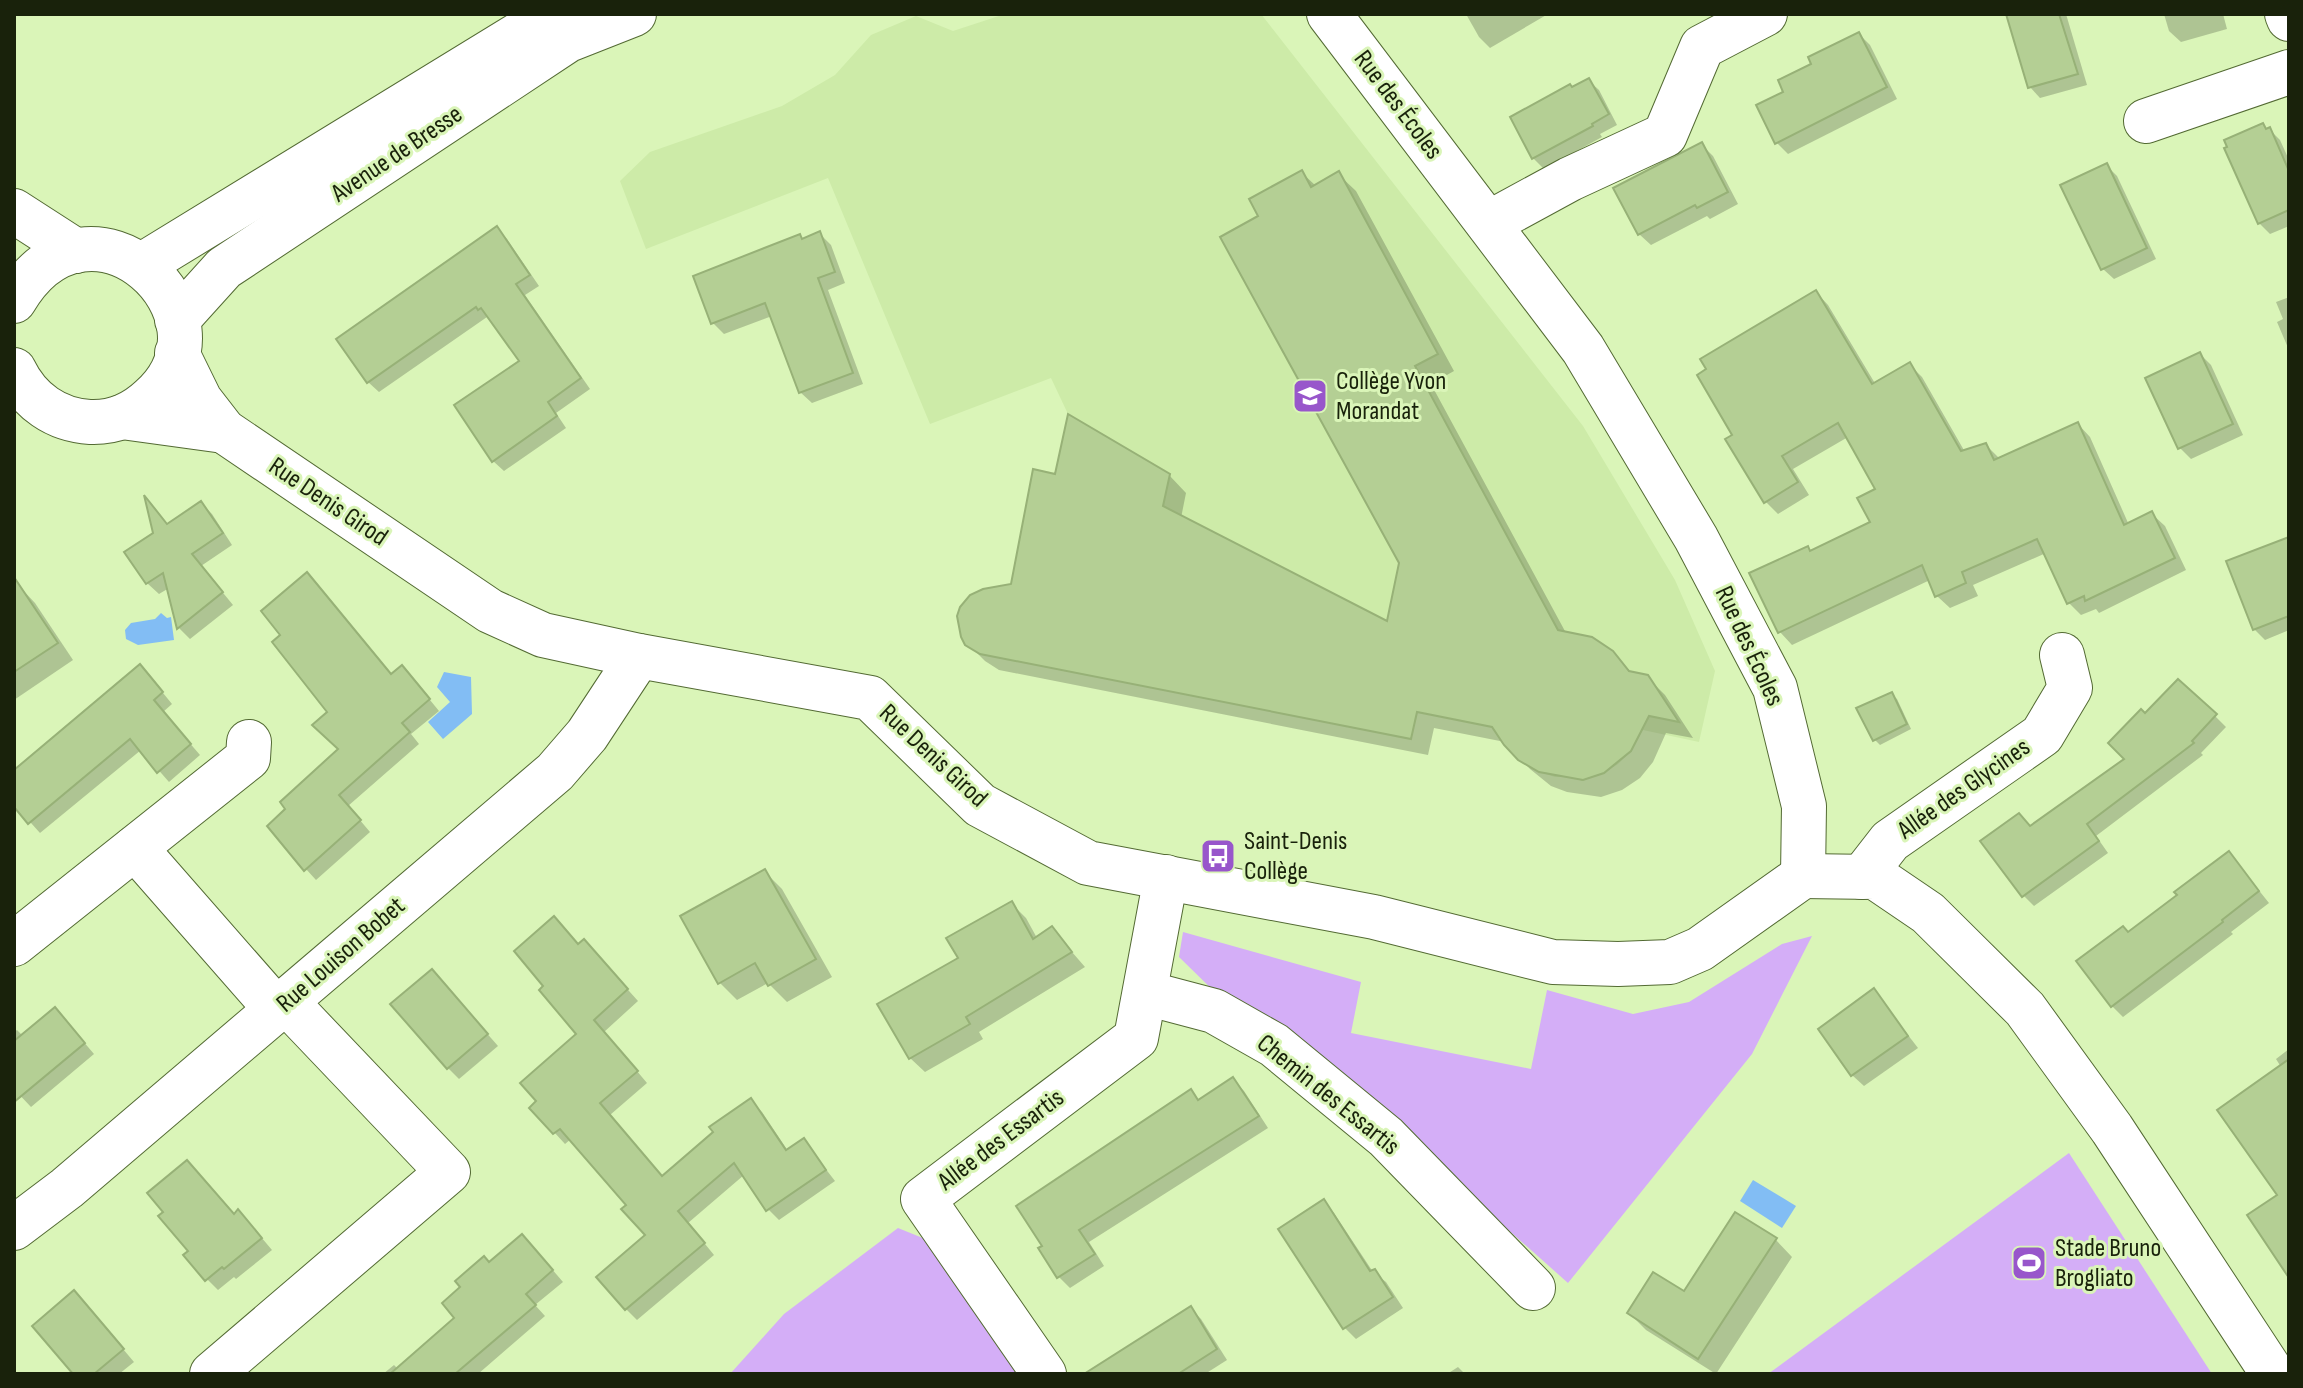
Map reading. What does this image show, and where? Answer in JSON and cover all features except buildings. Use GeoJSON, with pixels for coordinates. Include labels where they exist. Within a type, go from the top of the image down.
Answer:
{"type":"FeatureCollection","features":[{"type":"Feature","properties":{"kind":"street","name":"Avenue de Bresse"},"geometry":{"type":"LineString","coordinates":[[142,265],[552,14]]}},
{"type":"Feature","properties":{"kind":"street","name":"Avenue de Bresse"},"geometry":{"type":"LineString","coordinates":[[122,417],[158,393],[170,374],[177,336],[224,268],[568,40],[634,14]]}},
{"type":"Feature","properties":{"kind":"street","name":"Rue des Écoles"},"geometry":{"type":"LineString","coordinates":[[1329,14],[1583,349],[1696,538],[1775,688],[1804,806],[1803,876]]}},
{"type":"Feature","properties":{"kind":"street"},"geometry":{"type":"LineString","coordinates":[[1489,223],[1570,179],[1665,135],[1702,47],[1765,14]]}},
{"type":"Feature","properties":{"kind":"street"},"geometry":{"type":"LineString","coordinates":[[2146,121],[2289,72]]}},
{"type":"Feature","properties":{"kind":"street"},"geometry":{"type":"LineString","coordinates":[[14,211],[76,251]]}},
{"type":"Feature","properties":{"kind":"street"},"geometry":{"type":"LineString","coordinates":[[14,301],[29,277],[51,260],[76,251],[99,250],[122,254],[142,265]]}},
{"type":"Feature","properties":{"kind":"street","name":"Rue Denis Girod"},"geometry":{"type":"LineString","coordinates":[[142,265],[158,280],[170,298],[177,336],[200,400],[224,431],[490,611],[543,635],[639,656],[870,698],[980,805],[1088,863],[1374,917],[1553,962],[1618,964],[1670,962],[1700,949],[1803,876]]}},
{"type":"Feature","properties":{"kind":"street"},"geometry":{"type":"LineString","coordinates":[[16,380],[36,401],[55,413],[77,421],[99,422],[122,417]]}},
{"type":"Feature","properties":{"kind":"street","name":"Rue Denis Girod"},"geometry":{"type":"LineString","coordinates":[[122,417],[224,431]]}},
{"type":"Feature","properties":{"kind":"street","name":"Allée des Glycines"},"geometry":{"type":"LineString","coordinates":[[1862,877],[1890,841],[2042,735],[2070,688],[2062,655]]}},
{"type":"Feature","properties":{"kind":"street","name":"Rue Louison Bobet"},"geometry":{"type":"LineString","coordinates":[[14,1228],[67,1188],[555,772],[587,735],[639,656]]}},
{"type":"Feature","properties":{"kind":"street"},"geometry":{"type":"LineString","coordinates":[[14,944],[248,758],[249,742]]}},
{"type":"Feature","properties":{"kind":"street"},"geometry":{"type":"LineString","coordinates":[[135,848],[282,1006],[448,1172],[212,1374]]}},
{"type":"Feature","properties":{"kind":"street"},"geometry":{"type":"LineString","coordinates":[[1803,876],[1875,877],[1928,913],[2025,1009],[2112,1129],[2273,1374]]}},
{"type":"Feature","properties":{"kind":"street"},"geometry":{"type":"LineString","coordinates":[[1146,993],[1166,877]]}},
{"type":"Feature","properties":{"kind":"street","name":"Chemin des Essartis"},"geometry":{"type":"LineString","coordinates":[[1146,993],[1214,1011],[1274,1045],[1386,1137],[1533,1288]]}},
{"type":"Feature","properties":{"kind":"street","name":"Allée des Essartis"},"geometry":{"type":"LineString","coordinates":[[1044,1374],[923,1199],[1136,1038],[1146,993]]}},
{"type":"Feature","properties":{"kind":"shaded area","name":"Collège Yvon Morandat"},"geometry":{"type":"Polygon","coordinates":[[[1005,14],[1261,14],[1583,426],[1675,580],[1715,671],[1699,742],[1643,730],[1631,751],[1618,764],[1581,781],[1580,777],[1555,777],[1531,769],[1510,752],[1494,727],[1418,712],[1411,739],[980,654],[965,645],[957,621],[960,607],[970,595],[983,589],[1020,593],[1026,559],[1016,557],[1033,469],[1055,473],[1068,414],[1051,378],[930,424],[828,178],[646,249],[620,181],[650,152],[782,106],[835,75],[871,35],[916,16],[953,31],[1005,14]]]}},
{"type":"Feature","properties":{"kind":"shaded area"},"geometry":{"type":"Polygon","coordinates":[[[1183,932],[1361,982],[1351,1033],[1531,1069],[1547,990],[1633,1014],[1689,1002],[1782,944],[1812,936],[1752,1054],[1568,1283],[1342,1082],[1221,998],[1179,957],[1183,932]]]}},
{"type":"Feature","properties":{"kind":"shaded area","name":"Stade Bruno Brogliato"},"geometry":{"type":"Polygon","coordinates":[[[2069,1153],[2212,1374],[1768,1374],[2069,1153]]]}},
{"type":"Feature","properties":{"kind":"shaded area"},"geometry":{"type":"Polygon","coordinates":[[[898,1228],[935,1243],[1026,1374],[730,1374],[784,1314],[898,1228]]]}},
{"type":"Feature","properties":{"kind":"water"},"geometry":{"type":"Polygon","coordinates":[[[161,613],[167,618],[171,617],[174,640],[138,645],[126,639],[125,630],[131,623],[155,619],[161,613]]]}},
{"type":"Feature","properties":{"kind":"water"},"geometry":{"type":"Polygon","coordinates":[[[444,672],[471,677],[472,714],[443,739],[428,722],[450,702],[437,687],[444,672]]]}},
{"type":"Feature","properties":{"kind":"water"},"geometry":{"type":"Polygon","coordinates":[[[1753,1180],[1796,1206],[1782,1228],[1740,1201],[1753,1180]]]}},
{"type":"Feature","properties":{"kind":"place","name":"Collège Yvon Morandat"},"geometry":{"type":"Point","coordinates":[1310,396]}},
{"type":"Feature","properties":{"kind":"place","name":"Saint-Denis Collège"},"geometry":{"type":"Point","coordinates":[1218,856]}},
{"type":"Feature","properties":{"kind":"place","name":"Stade Bruno Brogliato"},"geometry":{"type":"Point","coordinates":[2029,1263]}}]}
